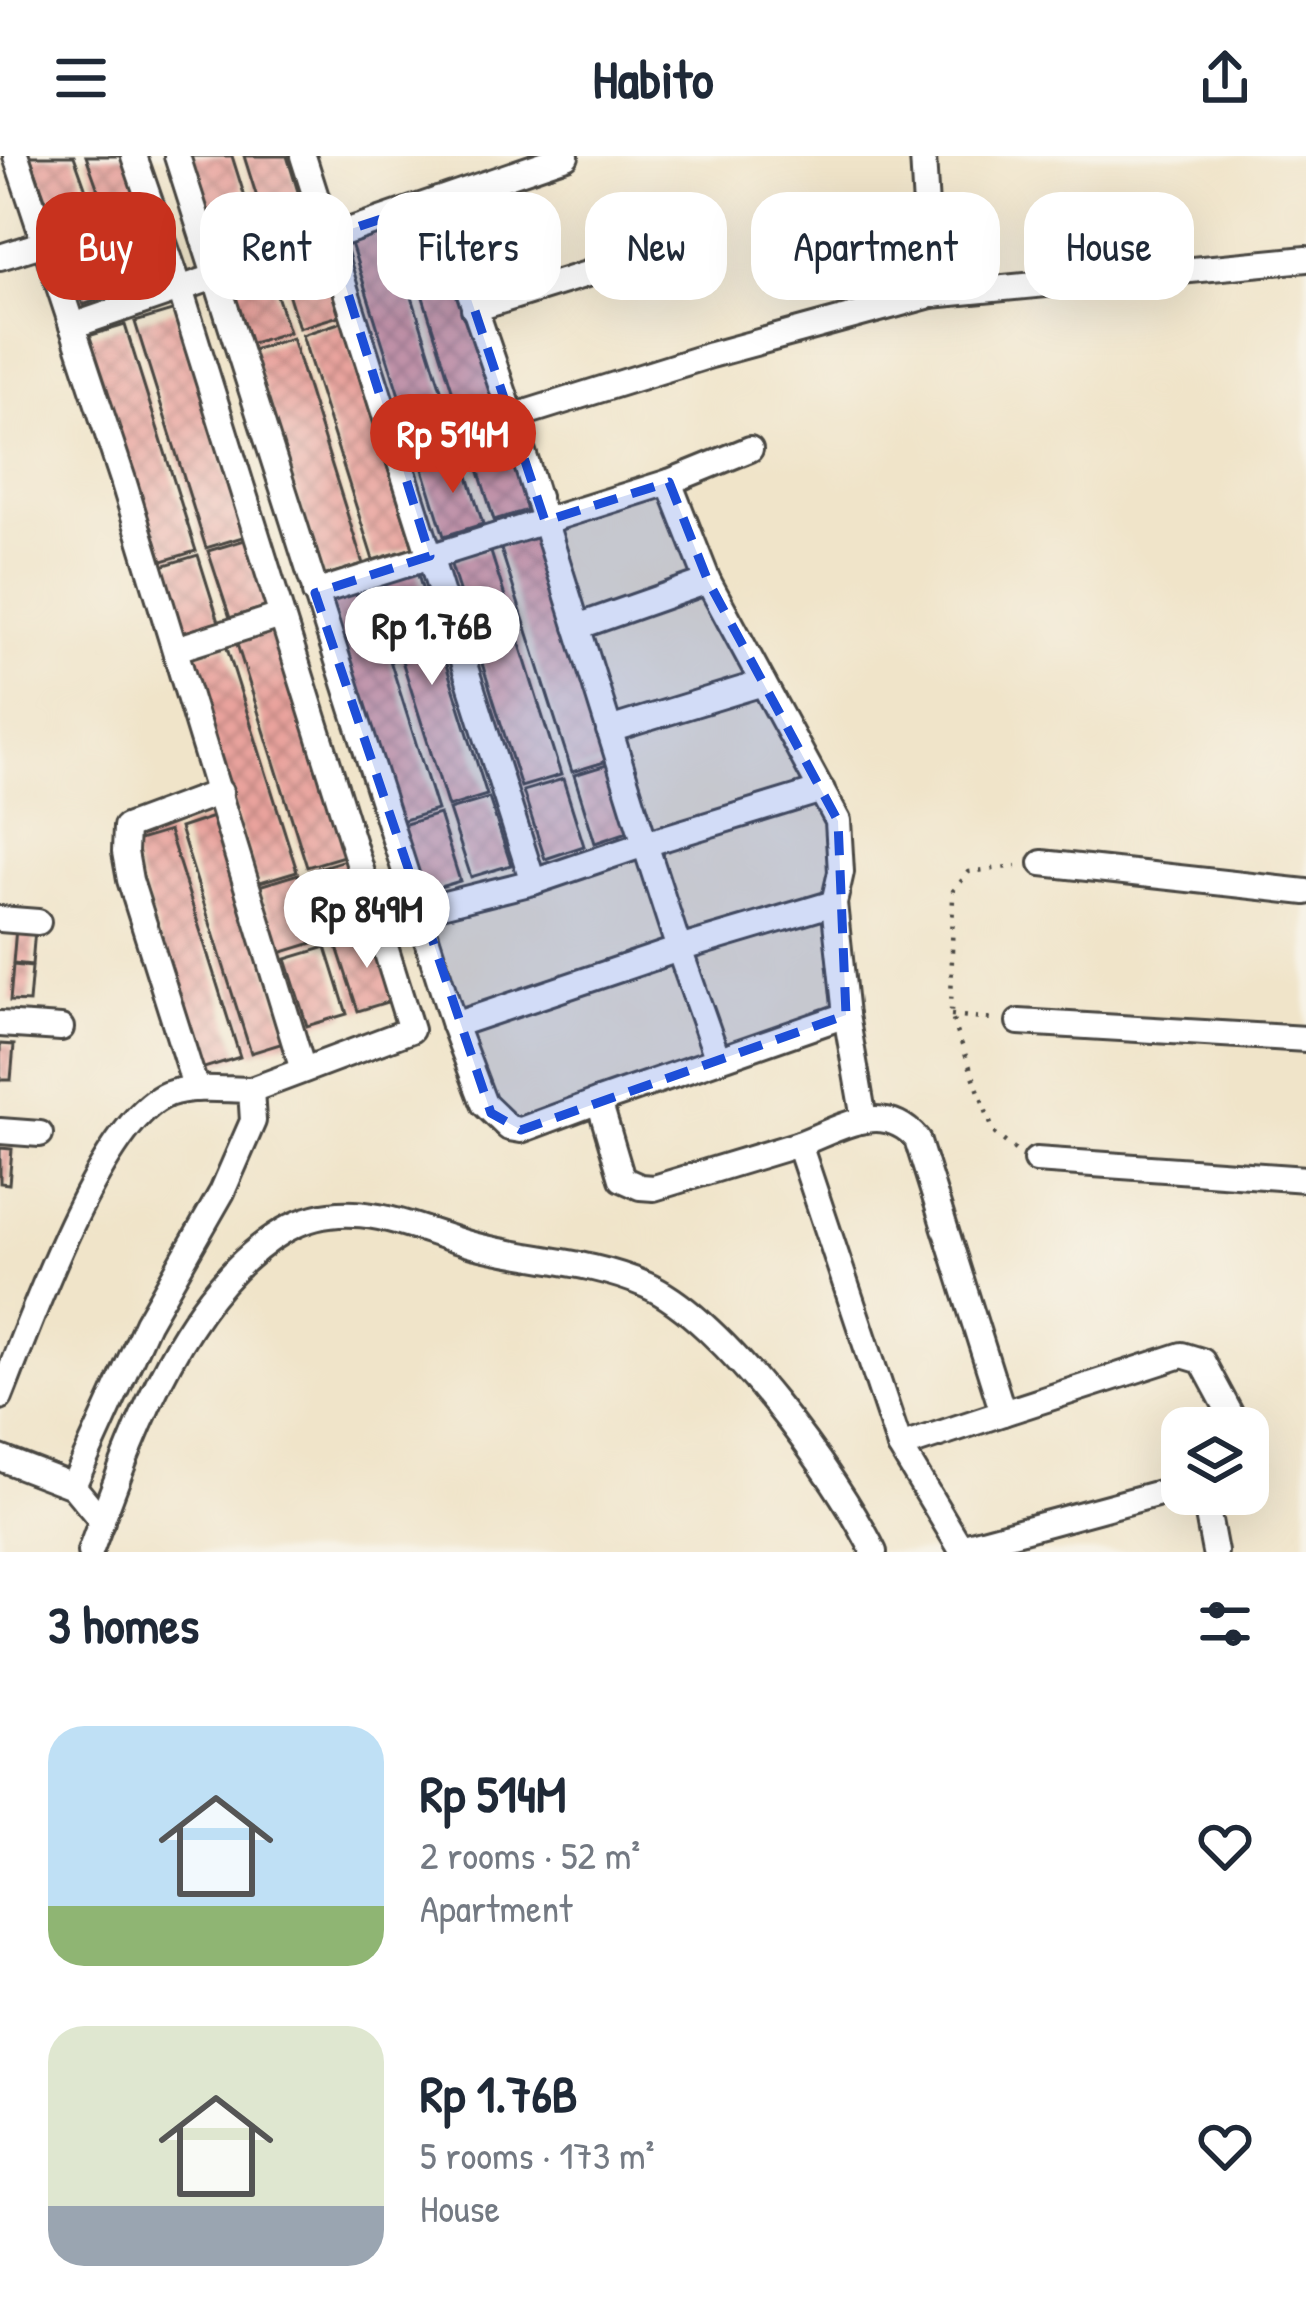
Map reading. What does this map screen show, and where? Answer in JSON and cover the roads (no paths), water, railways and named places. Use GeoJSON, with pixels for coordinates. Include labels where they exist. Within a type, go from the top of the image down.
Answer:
{"type":"FeatureCollection","features":[{"type":"Feature","properties":{"kind":"street"},"geometry":{"type":"LineString","coordinates":[[16,156],[36,216]]}},
{"type":"Feature","properties":{"kind":"street"},"geometry":{"type":"LineString","coordinates":[[0,1397],[71,1222],[131,1123],[150,1104],[171,1093],[196,1089],[250,1090],[411,1030],[181,289],[134,156]]}},
{"type":"Feature","properties":{"kind":"street"},"geometry":{"type":"LineString","coordinates":[[177,156],[200,233]]}},
{"type":"Feature","properties":{"kind":"street"},"geometry":{"type":"LineString","coordinates":[[303,156],[315,192]]}},
{"type":"Feature","properties":{"kind":"street"},"geometry":{"type":"LineString","coordinates":[[461,192],[566,156]]}},
{"type":"Feature","properties":{"kind":"street"},"geometry":{"type":"LineString","coordinates":[[923,156],[925,192]]}},
{"type":"Feature","properties":{"kind":"street"},"geometry":{"type":"LineString","coordinates":[[0,257],[36,246]]}},
{"type":"Feature","properties":{"kind":"street"},"geometry":{"type":"LineString","coordinates":[[1000,288],[1306,259]]}},
{"type":"Feature","properties":{"kind":"street"},"geometry":{"type":"LineString","coordinates":[[473,309],[585,274]]}},
{"type":"Feature","properties":{"kind":"street"},"geometry":{"type":"LineString","coordinates":[[72,326],[200,281]]}},
{"type":"Feature","properties":{"kind":"street"},"geometry":{"type":"LineString","coordinates":[[64,300],[176,649],[303,1070]]}},
{"type":"Feature","properties":{"kind":"street"},"geometry":{"type":"LineString","coordinates":[[221,300],[454,1024],[484,1104],[509,1128],[521,1130],[846,1015]]}},
{"type":"Feature","properties":{"kind":"street"},"geometry":{"type":"LineString","coordinates":[[350,300],[533,882]]}},
{"type":"Feature","properties":{"kind":"street"},"geometry":{"type":"LineString","coordinates":[[470,300],[717,1057]]}},
{"type":"Feature","properties":{"kind":"street"},"geometry":{"type":"LineString","coordinates":[[512,417],[711,355],[913,300]]}},
{"type":"Feature","properties":{"kind":"street"},"geometry":{"type":"LineString","coordinates":[[315,593],[669,482],[750,449]]}},
{"type":"Feature","properties":{"kind":"street"},"geometry":{"type":"LineString","coordinates":[[669,482],[708,581],[839,832],[841,872],[835,903],[846,1015],[864,1119]]}},
{"type":"Feature","properties":{"kind":"street"},"geometry":{"type":"LineString","coordinates":[[577,627],[708,581]]}},
{"type":"Feature","properties":{"kind":"street"},"geometry":{"type":"LineString","coordinates":[[176,649],[280,616]]}},
{"type":"Feature","properties":{"kind":"street"},"geometry":{"type":"LineString","coordinates":[[609,730],[763,682]]}},
{"type":"Feature","properties":{"kind":"street"},"geometry":{"type":"LineString","coordinates":[[417,911],[533,882],[821,790]]}},
{"type":"Feature","properties":{"kind":"street"},"geometry":{"type":"LineString","coordinates":[[196,1089],[130,880],[126,827],[220,792]]}},
{"type":"Feature","properties":{"kind":"street"},"geometry":{"type":"LineString","coordinates":[[1042,863],[1306,892]]}},
{"type":"Feature","properties":{"kind":"street"},"geometry":{"type":"LineString","coordinates":[[454,1024],[835,903]]}},
{"type":"Feature","properties":{"kind":"street"},"geometry":{"type":"LineString","coordinates":[[0,920],[38,922]]}},
{"type":"Feature","properties":{"kind":"street"},"geometry":{"type":"LineString","coordinates":[[1018,1022],[1306,1039]]}},
{"type":"Feature","properties":{"kind":"street"},"geometry":{"type":"LineString","coordinates":[[0,1024],[61,1028]]}},
{"type":"Feature","properties":{"kind":"street"},"geometry":{"type":"LineString","coordinates":[[73,1486],[147,1323],[223,1192],[253,1121],[250,1090]]}},
{"type":"Feature","properties":{"kind":"street"},"geometry":{"type":"LineString","coordinates":[[599,1101],[622,1179],[640,1187],[669,1184],[864,1119],[904,1123],[917,1138],[1003,1413]]}},
{"type":"Feature","properties":{"kind":"street"},"geometry":{"type":"LineString","coordinates":[[0,1131],[40,1134]]}},
{"type":"Feature","properties":{"kind":"street"},"geometry":{"type":"LineString","coordinates":[[799,1144],[900,1447],[962,1549],[1161,1493]]}},
{"type":"Feature","properties":{"kind":"street"},"geometry":{"type":"LineString","coordinates":[[1036,1160],[1306,1179]]}},
{"type":"Feature","properties":{"kind":"street"},"geometry":{"type":"LineString","coordinates":[[90,1552],[154,1392],[206,1307],[233,1273],[304,1221],[363,1213],[471,1244],[597,1268],[650,1286],[740,1361],[846,1502],[874,1552]]}},
{"type":"Feature","properties":{"kind":"street"},"geometry":{"type":"LineString","coordinates":[[900,1447],[1182,1355],[1202,1361],[1227,1407]]}},
{"type":"Feature","properties":{"kind":"street"},"geometry":{"type":"LineString","coordinates":[[0,1458],[73,1486],[102,1521]]}},
{"type":"Feature","properties":{"kind":"street"},"geometry":{"type":"LineString","coordinates":[[1208,1515],[1215,1552]]}}]}
